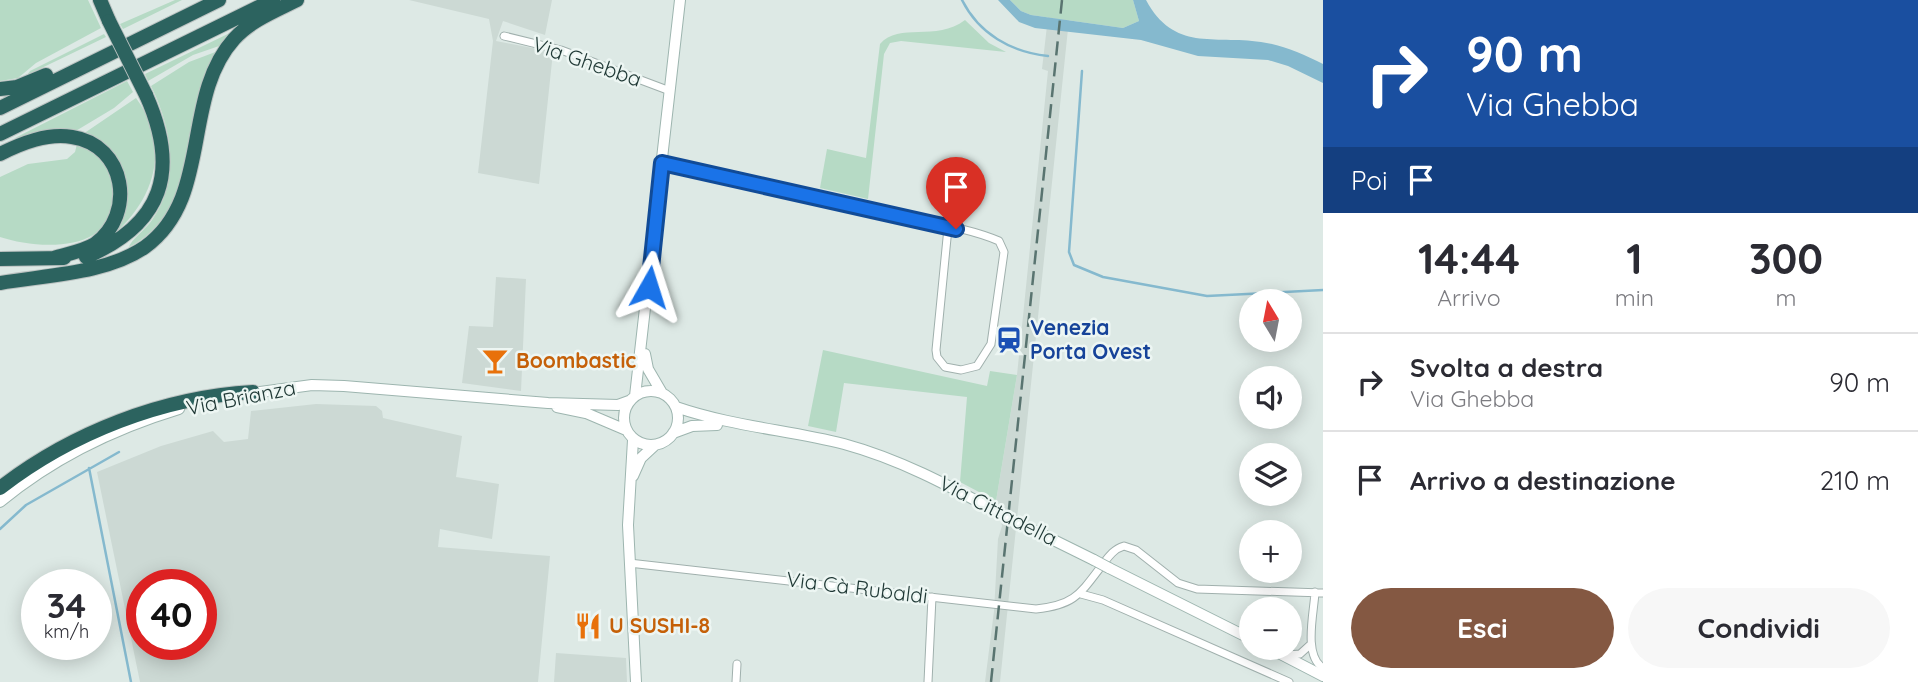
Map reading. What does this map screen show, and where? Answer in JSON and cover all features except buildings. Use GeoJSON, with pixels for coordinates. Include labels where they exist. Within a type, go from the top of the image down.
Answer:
{"type":"FeatureCollection","features":[{"type":"Feature","properties":{"kind":"highway"},"geometry":{"type":"LineString","coordinates":[[43,276],[127,237],[151,209],[158,190],[163,151],[156,118],[100,0]]}},
{"type":"Feature","properties":{"kind":"highway"},"geometry":{"type":"LineString","coordinates":[[0,108],[219,0]]}},
{"type":"Feature","properties":{"kind":"highway"},"geometry":{"type":"LineString","coordinates":[[0,134],[273,0]]}},
{"type":"Feature","properties":{"kind":"highway"},"geometry":{"type":"LineString","coordinates":[[0,283],[83,269],[126,257],[144,247],[172,218],[182,199],[205,102],[225,52],[258,19],[297,0]]}},
{"type":"Feature","properties":{"kind":"highway"},"geometry":{"type":"LineString","coordinates":[[0,89],[30,83],[88,54],[105,56]]}},
{"type":"Feature","properties":{"kind":"highway"},"geometry":{"type":"LineString","coordinates":[[0,154],[37,139],[77,138],[110,160],[119,177],[121,202],[108,232],[93,245],[54,258]]}},
{"type":"Feature","properties":{"kind":"highway"},"geometry":{"type":"LineString","coordinates":[[0,259],[54,258],[103,250]]}},
{"type":"Feature","properties":{"kind":"highway"},"geometry":{"type":"LineString","coordinates":[[0,488],[42,458],[119,422],[211,394],[253,392]]}},
{"type":"Feature","properties":{"kind":"main road","name":"Via Ghebba"},"geometry":{"type":"LineString","coordinates":[[632,398],[643,337],[680,0]]}},
{"type":"Feature","properties":{"kind":"main road","name":"Via Ghebba"},"geometry":{"type":"LineString","coordinates":[[643,337],[648,369],[662,393]]}},
{"type":"Feature","properties":{"kind":"main road","name":"Via Brianza"},"geometry":{"type":"LineString","coordinates":[[0,502],[54,463],[107,435],[176,410],[253,392],[312,385],[548,403],[618,405],[632,398]]}},
{"type":"Feature","properties":{"kind":"main road"},"geometry":{"type":"LineString","coordinates":[[628,491],[641,458],[673,433],[678,416],[676,407],[662,393],[648,390],[632,398],[624,414],[626,430],[633,440],[628,491],[636,682]]}},
{"type":"Feature","properties":{"kind":"main road","name":"Via Brianza"},"geometry":{"type":"LineString","coordinates":[[548,403],[586,413],[626,430]]}},
{"type":"Feature","properties":{"kind":"main road","name":"Via Cittadella"},"geometry":{"type":"LineString","coordinates":[[676,407],[731,424],[803,435],[866,451],[936,479],[1239,633]]}},
{"type":"Feature","properties":{"kind":"main road","name":"Via Cittadella"},"geometry":{"type":"LineString","coordinates":[[673,433],[692,426],[731,424]]}},
{"type":"Feature","properties":{"kind":"main road"},"geometry":{"type":"LineString","coordinates":[[633,440],[655,445]]}},
{"type":"Feature","properties":{"kind":"main road"},"geometry":{"type":"LineString","coordinates":[[1293,660],[1323,676]]}},
{"type":"Feature","properties":{"kind":"street","name":"Via Ghebba"},"geometry":{"type":"LineString","coordinates":[[503,36],[561,50],[670,91]]}},
{"type":"Feature","properties":{"kind":"street"},"geometry":{"type":"LineString","coordinates":[[662,163],[952,228],[999,241],[1004,252],[991,344],[977,366],[961,370],[945,367],[937,357],[936,350],[952,228]]}},
{"type":"Feature","properties":{"kind":"street","name":"Via Cà Rubaldi"},"geometry":{"type":"LineString","coordinates":[[629,563],[1035,609],[1060,607],[1081,593],[1115,550],[1124,546],[1136,550],[1178,583],[1197,589],[1319,593],[1311,644]]}},
{"type":"Feature","properties":{"kind":"street"},"geometry":{"type":"LineString","coordinates":[[1081,593],[1103,600],[1289,682]]}},
{"type":"Feature","properties":{"kind":"street"},"geometry":{"type":"LineString","coordinates":[[928,682],[932,597]]}},
{"type":"Feature","properties":{"kind":"street"},"geometry":{"type":"LineString","coordinates":[[1302,652],[1311,644],[1316,662],[1323,668]]}},
{"type":"Feature","properties":{"kind":"street"},"geometry":{"type":"LineString","coordinates":[[736,682],[737,664]]}},
{"type":"Feature","properties":{"kind":"shaded area"},"geometry":{"type":"Polygon","coordinates":[[[409,0],[552,0],[545,35],[503,21],[496,41],[553,52],[539,184],[478,173],[493,41],[489,19],[409,0]]]}},
{"type":"Feature","properties":{"kind":"shaded area"},"geometry":{"type":"Polygon","coordinates":[[[1050,0],[1071,0],[1000,682],[985,682],[994,611],[998,539],[1002,526],[996,501],[1017,375],[1048,71],[1042,69],[1050,0]]]}},
{"type":"Feature","properties":{"kind":"shaded area"},"geometry":{"type":"Polygon","coordinates":[[[496,277],[526,279],[521,391],[462,383],[469,326],[493,327],[496,277]]]}},
{"type":"Feature","properties":{"kind":"shaded area"},"geometry":{"type":"Polygon","coordinates":[[[316,404],[376,406],[382,411],[383,418],[462,436],[456,477],[499,484],[492,539],[440,529],[438,547],[550,556],[538,682],[140,682],[135,660],[217,660],[217,569],[126,569],[126,614],[97,472],[161,446],[213,431],[224,442],[248,439],[251,411],[316,404]]]}},
{"type":"Feature","properties":{"kind":"shaded area"},"geometry":{"type":"Polygon","coordinates":[[[556,653],[626,658],[627,682],[554,682],[556,653]]]}},
{"type":"Feature","properties":{"kind":"green space"},"geometry":{"type":"Polygon","coordinates":[[[0,0],[88,0],[101,28],[36,63],[18,78],[0,81],[0,0]]]}},
{"type":"Feature","properties":{"kind":"green space"},"geometry":{"type":"Polygon","coordinates":[[[175,0],[182,0],[123,29],[120,24],[175,0]]]}},
{"type":"Feature","properties":{"kind":"green space"},"geometry":{"type":"Polygon","coordinates":[[[1010,0],[1133,0],[1139,21],[1123,28],[1031,15],[1021,11],[1010,0]]]}},
{"type":"Feature","properties":{"kind":"green space"},"geometry":{"type":"Polygon","coordinates":[[[965,20],[989,43],[1006,52],[901,41],[890,43],[884,54],[868,199],[820,188],[827,149],[866,158],[880,44],[897,34],[942,30],[965,20]]]}},
{"type":"Feature","properties":{"kind":"green space"},"geometry":{"type":"Polygon","coordinates":[[[234,31],[222,45],[193,55],[148,81],[145,74],[234,31]]]}},
{"type":"Feature","properties":{"kind":"green space"},"geometry":{"type":"Polygon","coordinates":[[[104,34],[106,37],[27,75],[30,71],[104,34]]]}},
{"type":"Feature","properties":{"kind":"green space"},"geometry":{"type":"Polygon","coordinates":[[[218,51],[178,191],[158,223],[145,237],[129,247],[152,220],[161,204],[170,170],[168,135],[151,86],[189,62],[218,51]]]}},
{"type":"Feature","properties":{"kind":"green space"},"geometry":{"type":"Polygon","coordinates":[[[127,81],[133,92],[114,108],[74,132],[15,138],[127,81]]]}},
{"type":"Feature","properties":{"kind":"green space"},"geometry":{"type":"Polygon","coordinates":[[[136,98],[154,136],[153,174],[137,209],[108,239],[124,190],[83,134],[136,98]]]}},
{"type":"Feature","properties":{"kind":"green space"},"geometry":{"type":"Polygon","coordinates":[[[78,140],[101,158],[110,171],[113,191],[111,212],[103,227],[90,237],[54,245],[0,237],[0,177],[28,164],[67,159],[75,152],[78,140]]]}},
{"type":"Feature","properties":{"kind":"green space"},"geometry":{"type":"Polygon","coordinates":[[[823,350],[987,386],[990,371],[1017,375],[996,501],[960,482],[967,397],[844,383],[836,432],[808,426],[823,350]]]}},
{"type":"Feature","properties":{"kind":"water"},"geometry":{"type":"Polygon","coordinates":[[[998,0],[1010,0],[1021,11],[1031,15],[1123,28],[1139,21],[1133,0],[1146,0],[1169,28],[1182,34],[1196,38],[1269,43],[1323,64],[1323,83],[1288,66],[1268,60],[1198,56],[1141,40],[1035,28],[1019,22],[998,0]]]}},
{"type":"Feature","properties":{"kind":"waterway"},"geometry":{"type":"LineString","coordinates":[[962,0],[977,23],[987,32],[1021,50],[1048,56]]}},
{"type":"Feature","properties":{"kind":"waterway"},"geometry":{"type":"LineString","coordinates":[[1082,71],[1069,252],[1074,265],[1103,277],[1207,296],[1323,290]]}},
{"type":"Feature","properties":{"kind":"waterway"},"geometry":{"type":"LineString","coordinates":[[0,529],[26,505],[119,452]]}},
{"type":"Feature","properties":{"kind":"waterway"},"geometry":{"type":"LineString","coordinates":[[89,468],[131,682]]}},
{"type":"Feature","properties":{"kind":"railway"},"geometry":{"type":"LineString","coordinates":[[991,682],[1062,0]]}},
{"type":"Feature","properties":{"kind":"place","name":"Venezia Porta Ovest"},"geometry":{"type":"Point","coordinates":[1009,340]}},
{"type":"Feature","properties":{"kind":"place","name":"Boombastic"},"geometry":{"type":"Point","coordinates":[495,361]}},
{"type":"Feature","properties":{"kind":"place","name":"U SUSHI-8"},"geometry":{"type":"Point","coordinates":[588,626]}},
{"type":"Feature","properties":{"kind":"route"},"geometry":{"type":"LineString","coordinates":[[649,287],[662,163],[956,229]]}}]}
